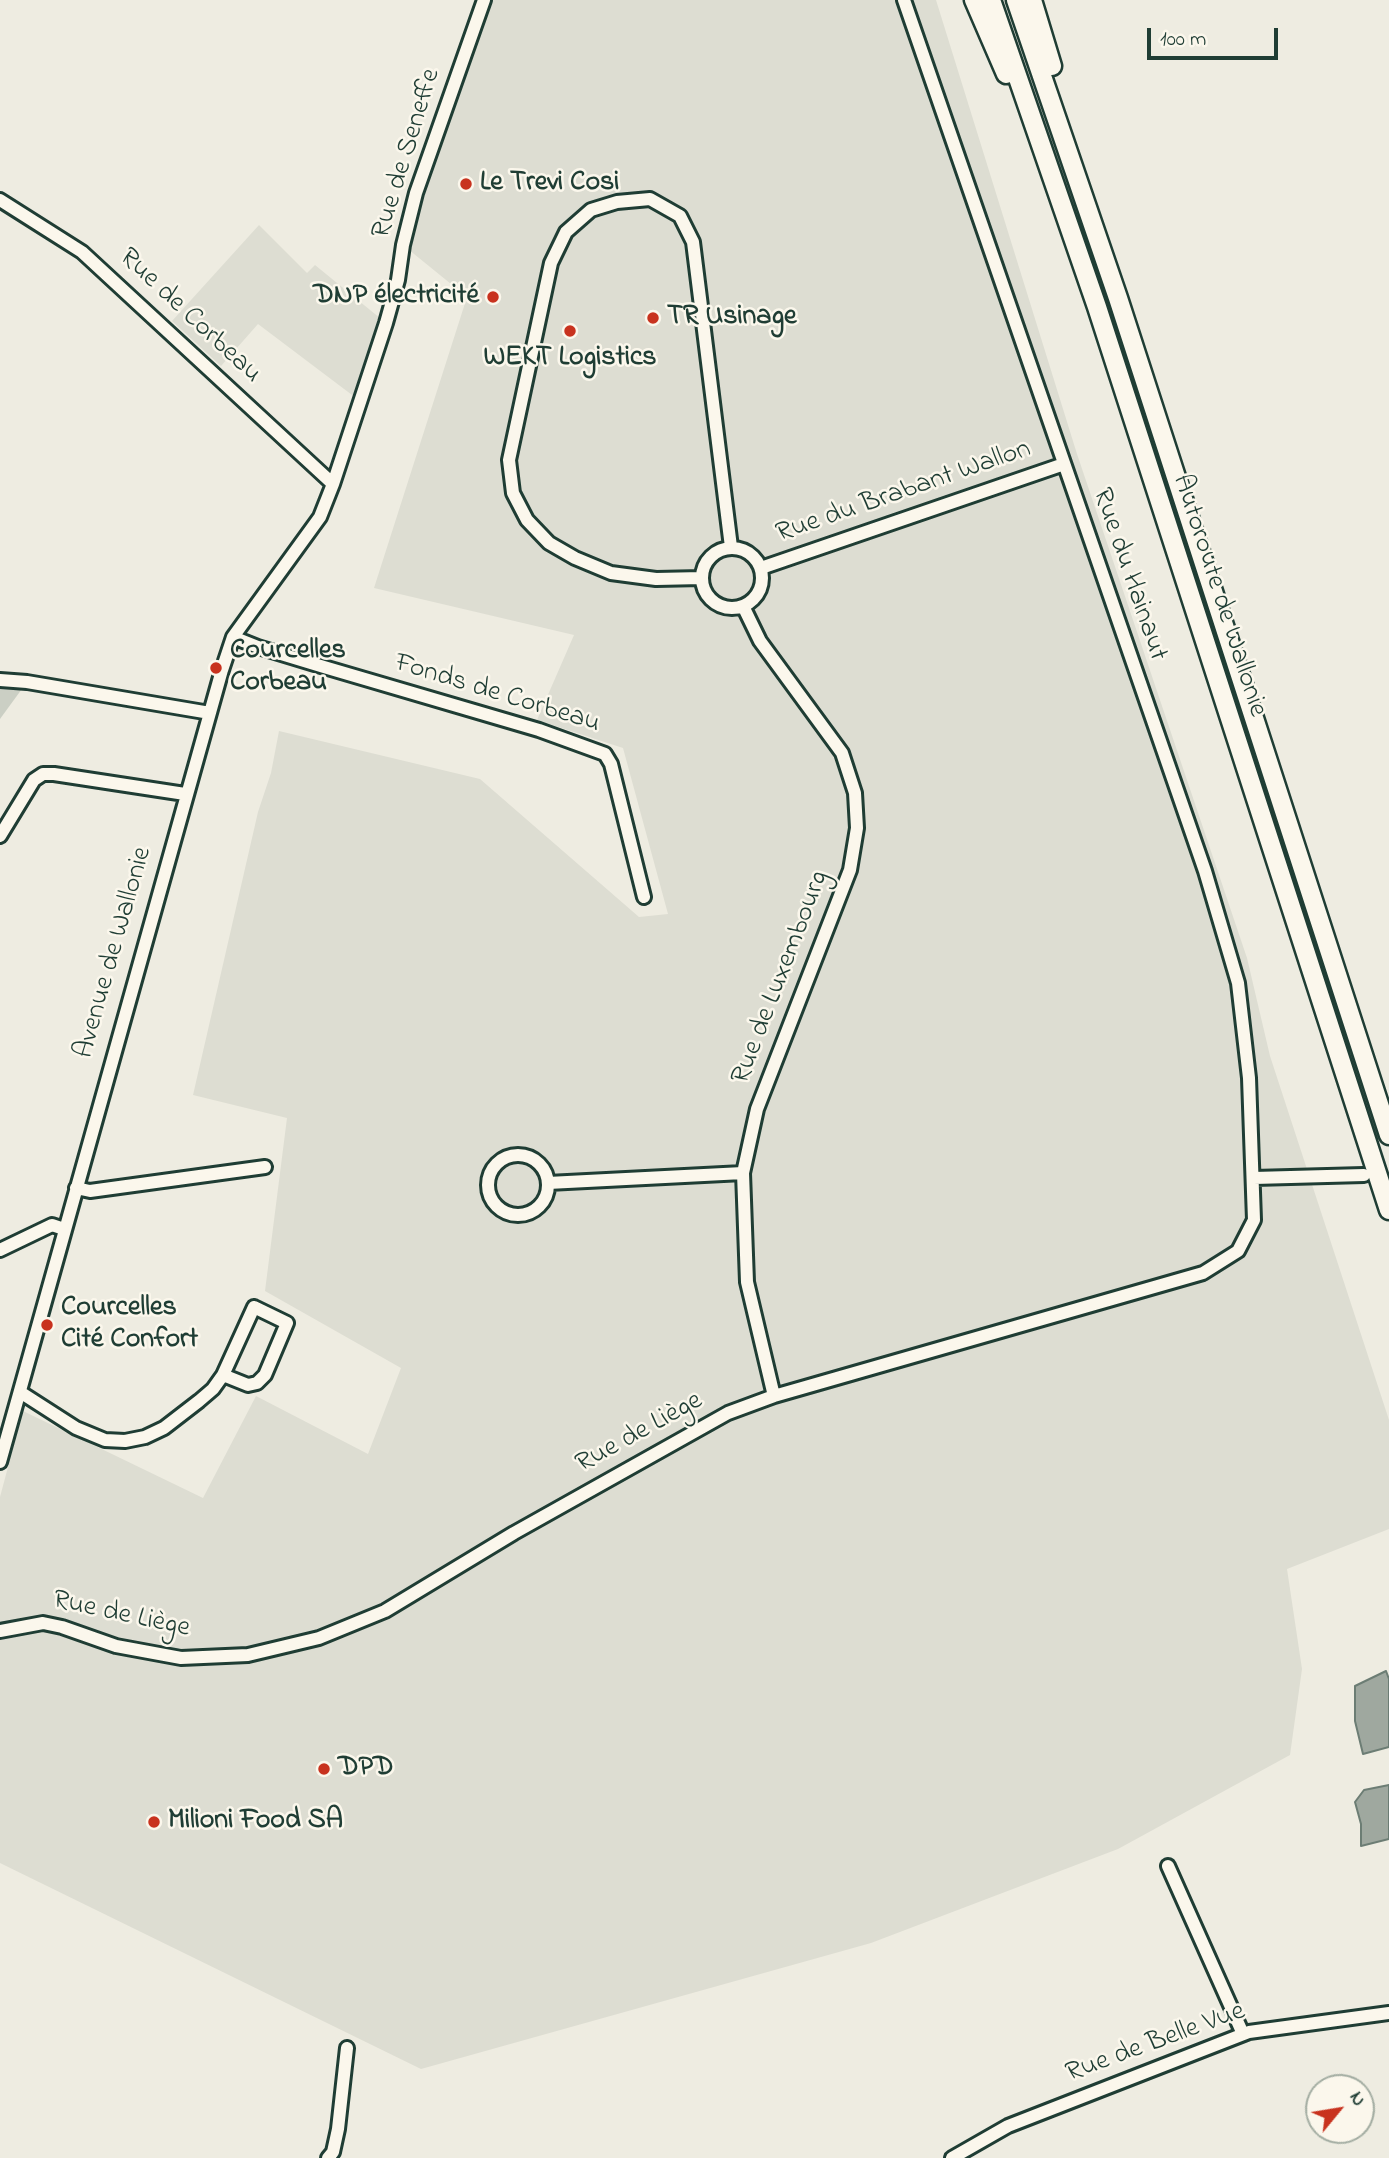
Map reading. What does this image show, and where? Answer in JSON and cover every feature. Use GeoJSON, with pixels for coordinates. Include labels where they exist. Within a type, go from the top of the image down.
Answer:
{"type":"FeatureCollection","features":[{"type":"Feature","properties":{"kind":"highway"},"geometry":{"type":"LineString","coordinates":[[974,0],[1017,103],[1035,126]]}},
{"type":"Feature","properties":{"kind":"highway","name":"Autoroute de Wallonie"},"geometry":{"type":"LineString","coordinates":[[991,0],[1097,307],[1389,1210]]}},
{"type":"Feature","properties":{"kind":"highway","name":"Autoroute de Wallonie"},"geometry":{"type":"LineString","coordinates":[[1016,0],[1049,90],[1389,1135]]}},
{"type":"Feature","properties":{"kind":"highway"},"geometry":{"type":"LineString","coordinates":[[1032,0],[1053,71],[1049,90]]}},
{"type":"Feature","properties":{"kind":"street","name":"Rue de Seneffe"},"geometry":{"type":"LineString","coordinates":[[334,484],[386,323],[416,193],[484,0]]}},
{"type":"Feature","properties":{"kind":"street","name":"Rue du Hainaut"},"geometry":{"type":"LineString","coordinates":[[904,0],[1205,871],[1238,983],[1248,1078],[1254,1178]]}},
{"type":"Feature","properties":{"kind":"street"},"geometry":{"type":"LineString","coordinates":[[702,578],[656,579],[611,573],[575,558],[549,543],[527,520],[513,493],[509,460],[551,263],[566,232],[591,210],[617,202],[650,199],[680,216],[693,242],[731,547]]}},
{"type":"Feature","properties":{"kind":"street","name":"Rue de Corbeau"},"geometry":{"type":"LineString","coordinates":[[0,200],[82,252],[334,484]]}},
{"type":"Feature","properties":{"kind":"street","name":"Rue du Brabant Wallon"},"geometry":{"type":"LineString","coordinates":[[761,568],[1063,464]]}},
{"type":"Feature","properties":{"kind":"street","name":"Avenue de Wallonie"},"geometry":{"type":"LineString","coordinates":[[0,1462],[185,794],[233,637],[320,517],[334,484]]}},
{"type":"Feature","properties":{"kind":"street"},"geometry":{"type":"LineString","coordinates":[[731,547],[750,553],[761,568],[762,587],[751,602],[743,606],[724,607],[715,603],[704,588],[702,578],[707,560],[731,547]]}},
{"type":"Feature","properties":{"kind":"street","name":"Rue de Luxembourg"},"geometry":{"type":"LineString","coordinates":[[743,606],[760,641],[842,753],[855,793],[857,828],[850,870],[757,1109],[743,1173],[747,1282],[774,1396]]}},
{"type":"Feature","properties":{"kind":"street","name":"Fonds de Corbeau"},"geometry":{"type":"LineString","coordinates":[[233,637],[310,663],[539,730],[605,754],[611,764],[644,897]]}},
{"type":"Feature","properties":{"kind":"street"},"geometry":{"type":"LineString","coordinates":[[0,680],[27,682],[209,713]]}},
{"type":"Feature","properties":{"kind":"street"},"geometry":{"type":"LineString","coordinates":[[0,835],[34,780],[43,774],[185,794]]}},
{"type":"Feature","properties":{"kind":"street"},"geometry":{"type":"LineString","coordinates":[[513,1154],[532,1158],[540,1164],[548,1183],[548,1191],[540,1206],[516,1216],[499,1209],[492,1202],[487,1182],[495,1164],[513,1154]]}},
{"type":"Feature","properties":{"kind":"street"},"geometry":{"type":"LineString","coordinates":[[76,1188],[90,1191],[265,1167]]}},
{"type":"Feature","properties":{"kind":"street"},"geometry":{"type":"LineString","coordinates":[[548,1183],[743,1173]]}},
{"type":"Feature","properties":{"kind":"street"},"geometry":{"type":"LineString","coordinates":[[1254,1178],[1364,1175]]}},
{"type":"Feature","properties":{"kind":"street","name":"Rue de Liège"},"geometry":{"type":"LineString","coordinates":[[2,1629],[43,1623],[116,1646],[181,1658],[248,1655],[320,1639],[385,1611],[508,1536],[728,1413],[774,1396],[1203,1273],[1238,1251],[1254,1220],[1254,1178]]}},
{"type":"Feature","properties":{"kind":"street"},"geometry":{"type":"LineString","coordinates":[[0,1250],[52,1225],[64,1229]]}},
{"type":"Feature","properties":{"kind":"street"},"geometry":{"type":"LineString","coordinates":[[20,1392],[76,1428],[105,1440],[125,1441],[145,1437],[164,1427],[213,1389],[223,1375],[254,1307],[287,1323],[265,1375],[257,1383],[247,1385],[223,1375]]}},
{"type":"Feature","properties":{"kind":"street"},"geometry":{"type":"LineString","coordinates":[[1168,1866],[1243,2034]]}},
{"type":"Feature","properties":{"kind":"street","name":"Rue de Belle Vue"},"geometry":{"type":"LineString","coordinates":[[952,2158],[1008,2126],[1243,2034],[1389,2013]]}},
{"type":"Feature","properties":{"kind":"street"},"geometry":{"type":"LineString","coordinates":[[328,2158],[333,2152],[338,2129],[347,2048]]}},
{"type":"Feature","properties":{"kind":"shaded area"},"geometry":{"type":"Polygon","coordinates":[[[484,0],[936,0],[1077,454],[1247,958],[1270,1056],[1389,1420],[1389,1529],[1287,1569],[1302,1669],[1290,1755],[1118,1849],[871,1943],[421,2069],[0,1863],[0,1497],[23,1411],[203,1498],[256,1396],[368,1454],[401,1368],[265,1291],[287,1118],[193,1095],[279,731],[480,779],[639,917],[668,914],[623,748],[537,720],[574,635],[374,588],[467,297],[403,245],[484,0]]]}},
{"type":"Feature","properties":{"kind":"shaded area"},"geometry":{"type":"Polygon","coordinates":[[[259,225],[307,273],[315,265],[386,323],[360,401],[258,324],[221,366],[172,321],[259,225]]]}},
{"type":"Feature","properties":{"kind":"shaded area"},"geometry":{"type":"Polygon","coordinates":[[[0,680],[27,682],[0,719],[0,680]]]}},
{"type":"Feature","properties":{"kind":"shaded area"},"geometry":{"type":"Polygon","coordinates":[[[1386,1671],[1389,1679],[1389,1747],[1363,1754],[1355,1721],[1355,1686],[1386,1671]]]}},
{"type":"Feature","properties":{"kind":"shaded area"},"geometry":{"type":"Polygon","coordinates":[[[1389,1785],[1389,1839],[1361,1846],[1361,1824],[1355,1802],[1364,1790],[1389,1785]]]}},
{"type":"Feature","properties":{"kind":"place","name":"Le Trevi Cosi"},"geometry":{"type":"Point","coordinates":[466,184]}},
{"type":"Feature","properties":{"kind":"place","name":"DNP électricité"},"geometry":{"type":"Point","coordinates":[493,297]}},
{"type":"Feature","properties":{"kind":"place","name":"TR Usinage"},"geometry":{"type":"Point","coordinates":[653,318]}},
{"type":"Feature","properties":{"kind":"place","name":"WEKT Logistics"},"geometry":{"type":"Point","coordinates":[570,331]}},
{"type":"Feature","properties":{"kind":"place","name":"Courcelles Corbeau"},"geometry":{"type":"Point","coordinates":[216,668]}},
{"type":"Feature","properties":{"kind":"place","name":"Courcelles Cité Confort"},"geometry":{"type":"Point","coordinates":[47,1325]}},
{"type":"Feature","properties":{"kind":"place","name":"DPD"},"geometry":{"type":"Point","coordinates":[324,1769]}},
{"type":"Feature","properties":{"kind":"place","name":"Milioni Food SA"},"geometry":{"type":"Point","coordinates":[154,1822]}}]}
